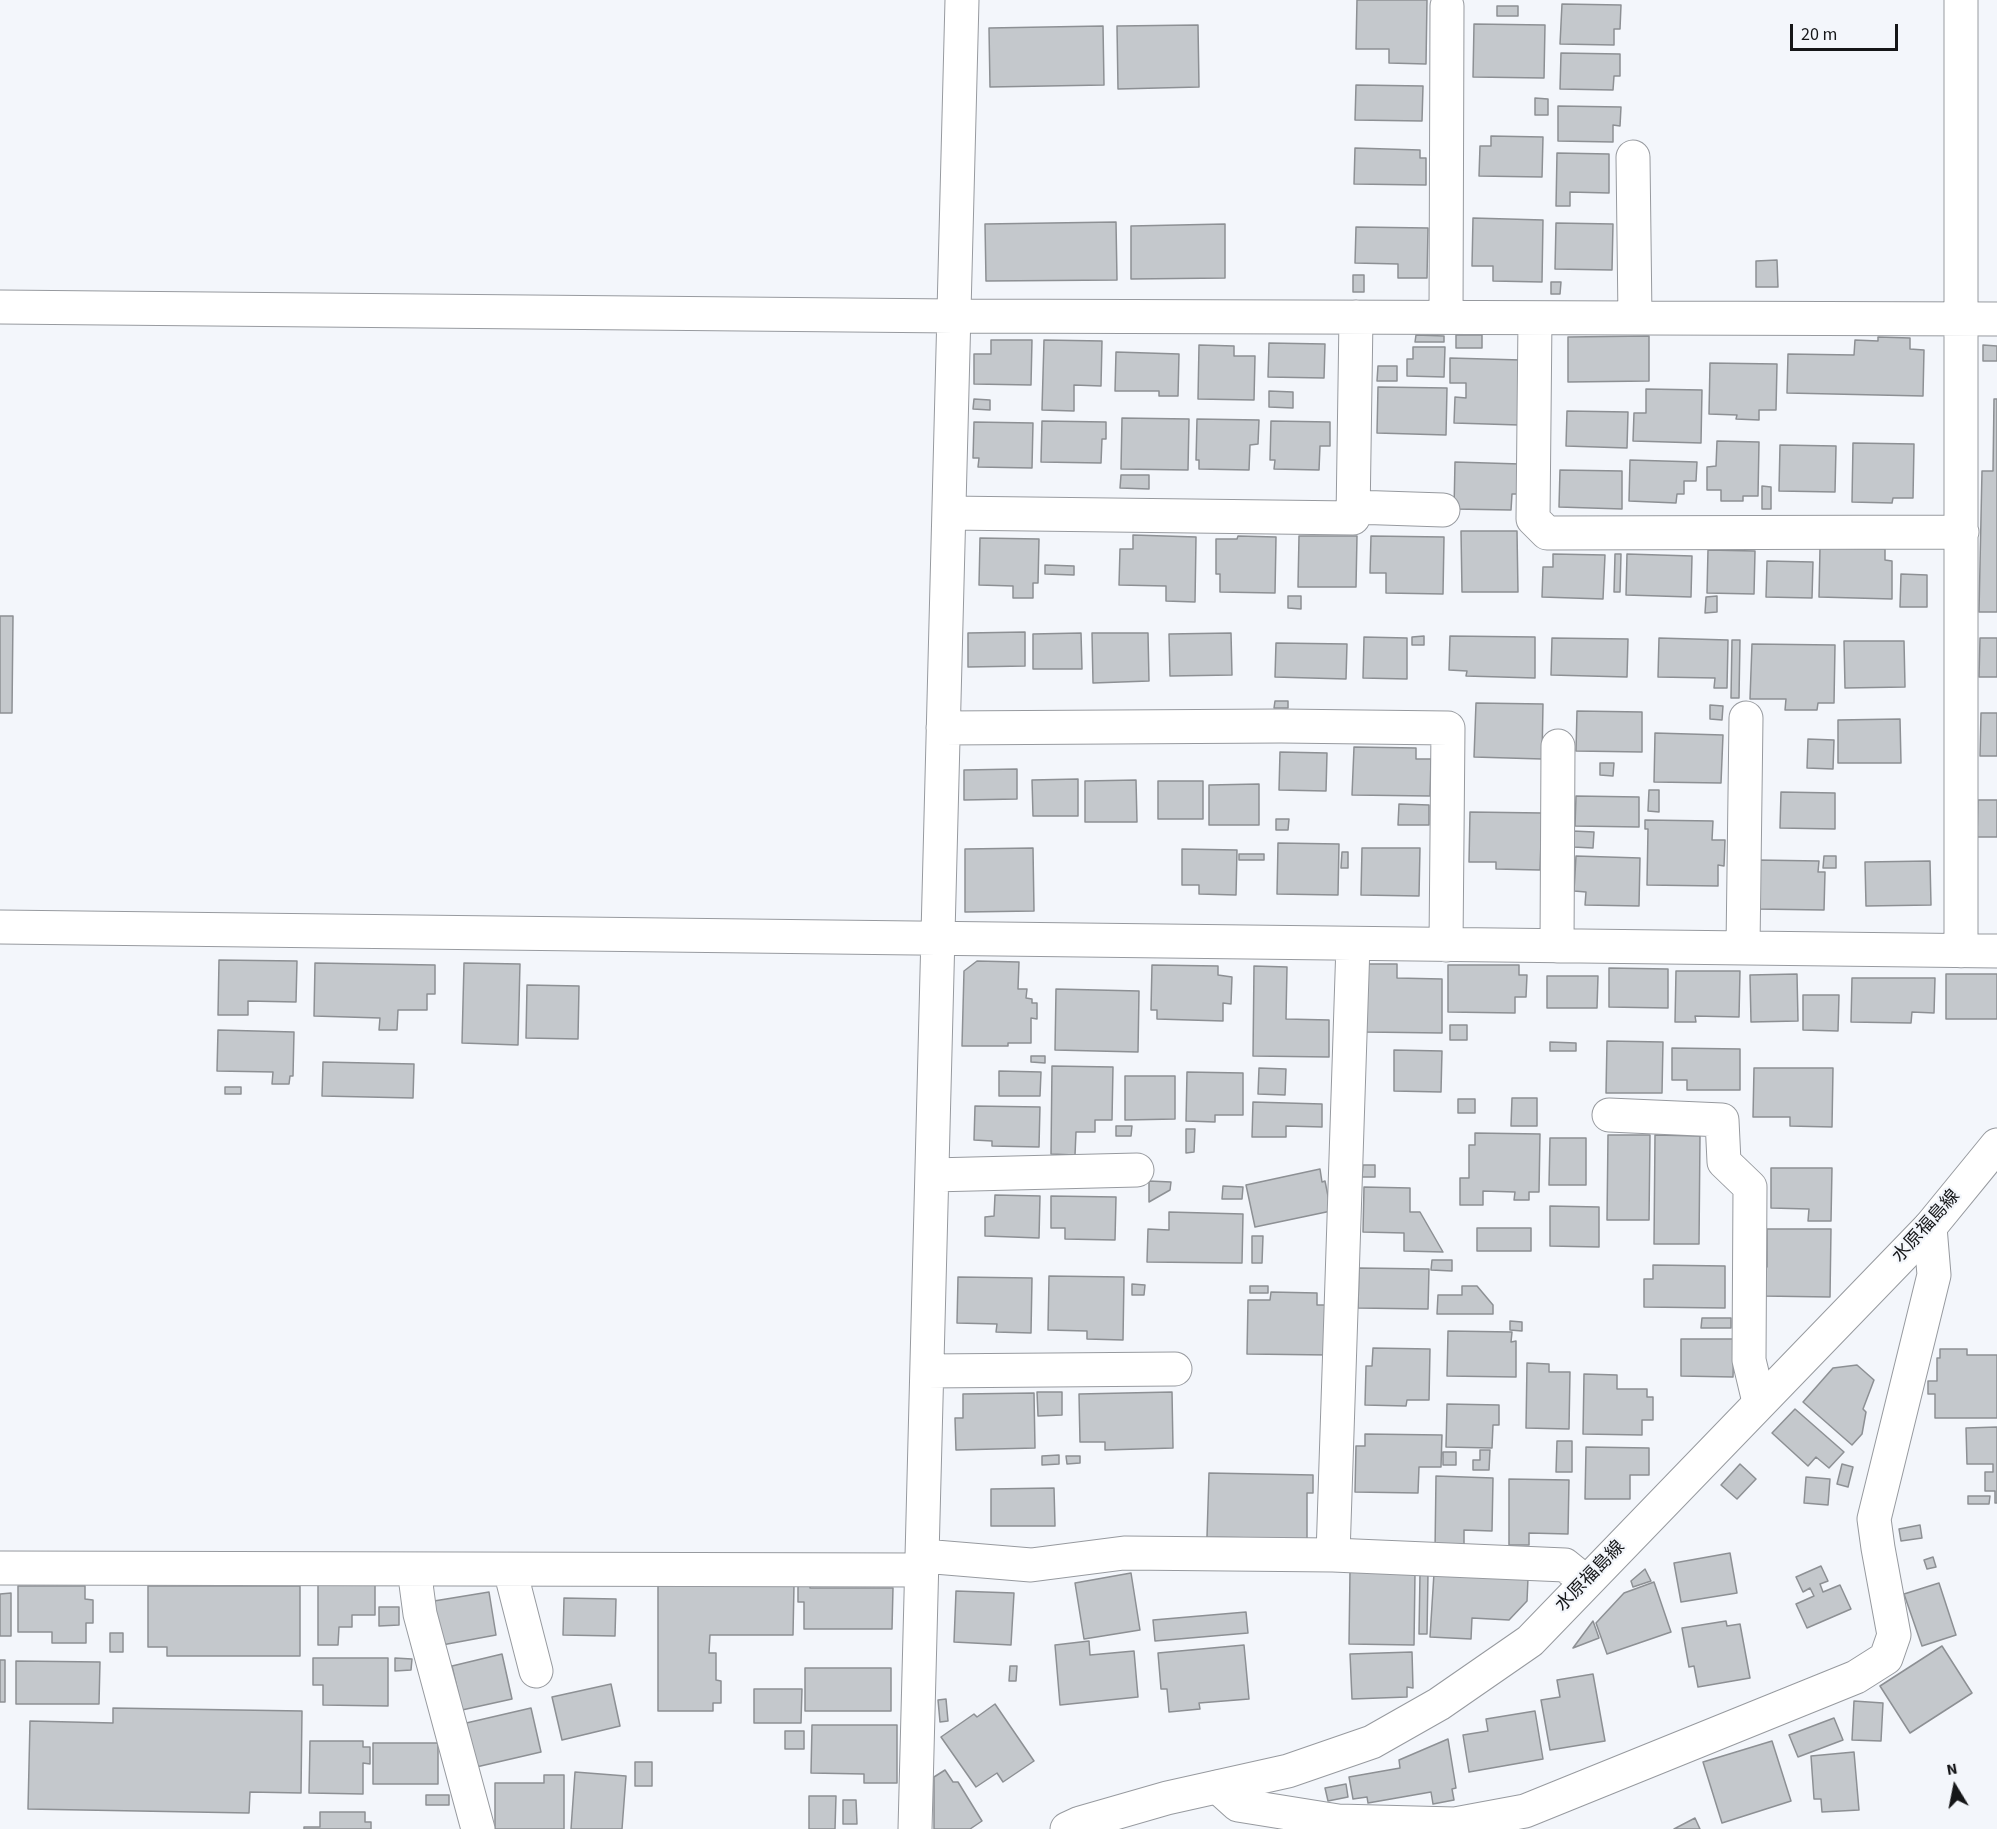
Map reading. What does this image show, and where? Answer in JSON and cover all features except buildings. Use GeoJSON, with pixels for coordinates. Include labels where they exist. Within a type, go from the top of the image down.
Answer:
{"type":"FeatureCollection","features":[{"type":"Feature","properties":{"kind":"street"},"geometry":{"type":"LineString","coordinates":[[915,1829],[962,0]]}},
{"type":"Feature","properties":{"kind":"street"},"geometry":{"type":"LineString","coordinates":[[1961,0],[1961,951]]}},
{"type":"Feature","properties":{"kind":"street"},"geometry":{"type":"LineString","coordinates":[[1446,317],[1448,6]]}},
{"type":"Feature","properties":{"kind":"street"},"geometry":{"type":"LineString","coordinates":[[1633,157],[1635,318]]}},
{"type":"Feature","properties":{"kind":"street"},"geometry":{"type":"LineString","coordinates":[[0,307],[954,316],[1997,319]]}},
{"type":"Feature","properties":{"kind":"street"},"geometry":{"type":"LineString","coordinates":[[949,513],[1353,518],[1356,317]]}},
{"type":"Feature","properties":{"kind":"street"},"geometry":{"type":"LineString","coordinates":[[1535,318],[1533,519],[1547,533],[1962,532]]}},
{"type":"Feature","properties":{"kind":"street"},"geometry":{"type":"LineString","coordinates":[[1353,507],[1443,510]]}},
{"type":"Feature","properties":{"kind":"street"},"geometry":{"type":"LineString","coordinates":[[1743,947],[1746,718]]}},
{"type":"Feature","properties":{"kind":"street"},"geometry":{"type":"LineString","coordinates":[[943,728],[1281,726],[1449,728],[1446,945]]}},
{"type":"Feature","properties":{"kind":"street"},"geometry":{"type":"LineString","coordinates":[[1557,946],[1558,746]]}},
{"type":"Feature","properties":{"kind":"street"},"geometry":{"type":"LineString","coordinates":[[0,927],[1997,951]]}},
{"type":"Feature","properties":{"kind":"street"},"geometry":{"type":"LineString","coordinates":[[1333,1555],[1353,944]]}},
{"type":"Feature","properties":{"kind":"street"},"geometry":{"type":"LineString","coordinates":[[1609,1115],[1722,1120],[1724,1162],[1750,1187],[1749,1360],[1759,1402]]}},
{"type":"Feature","properties":{"kind":"street","name":"水原福島線"},"geometry":{"type":"LineString","coordinates":[[1067,1829],[1107,1822],[1167,1798],[1288,1771],[1372,1742],[1439,1704],[1530,1641],[1930,1227],[1997,1145]]}},
{"type":"Feature","properties":{"kind":"street"},"geometry":{"type":"LineString","coordinates":[[932,1175],[1137,1170]]}},
{"type":"Feature","properties":{"kind":"street"},"geometry":{"type":"LineString","coordinates":[[1218,1787],[1238,1805],[1338,1821],[1467,1826],[1525,1812],[1856,1677],[1886,1658],[1894,1635],[1875,1519],[1934,1275],[1930,1227]]}},
{"type":"Feature","properties":{"kind":"street"},"geometry":{"type":"LineString","coordinates":[[927,1371],[1175,1369]]}},
{"type":"Feature","properties":{"kind":"street"},"geometry":{"type":"LineString","coordinates":[[0,1568],[510,1570],[922,1563],[1030,1565],[1124,1552],[1333,1555],[1565,1565],[1586,1582]]}},
{"type":"Feature","properties":{"kind":"street"},"geometry":{"type":"LineString","coordinates":[[414,1569],[420,1614],[478,1829]]}},
{"type":"Feature","properties":{"kind":"street"},"geometry":{"type":"LineString","coordinates":[[510,1570],[536,1671]]}}]}
